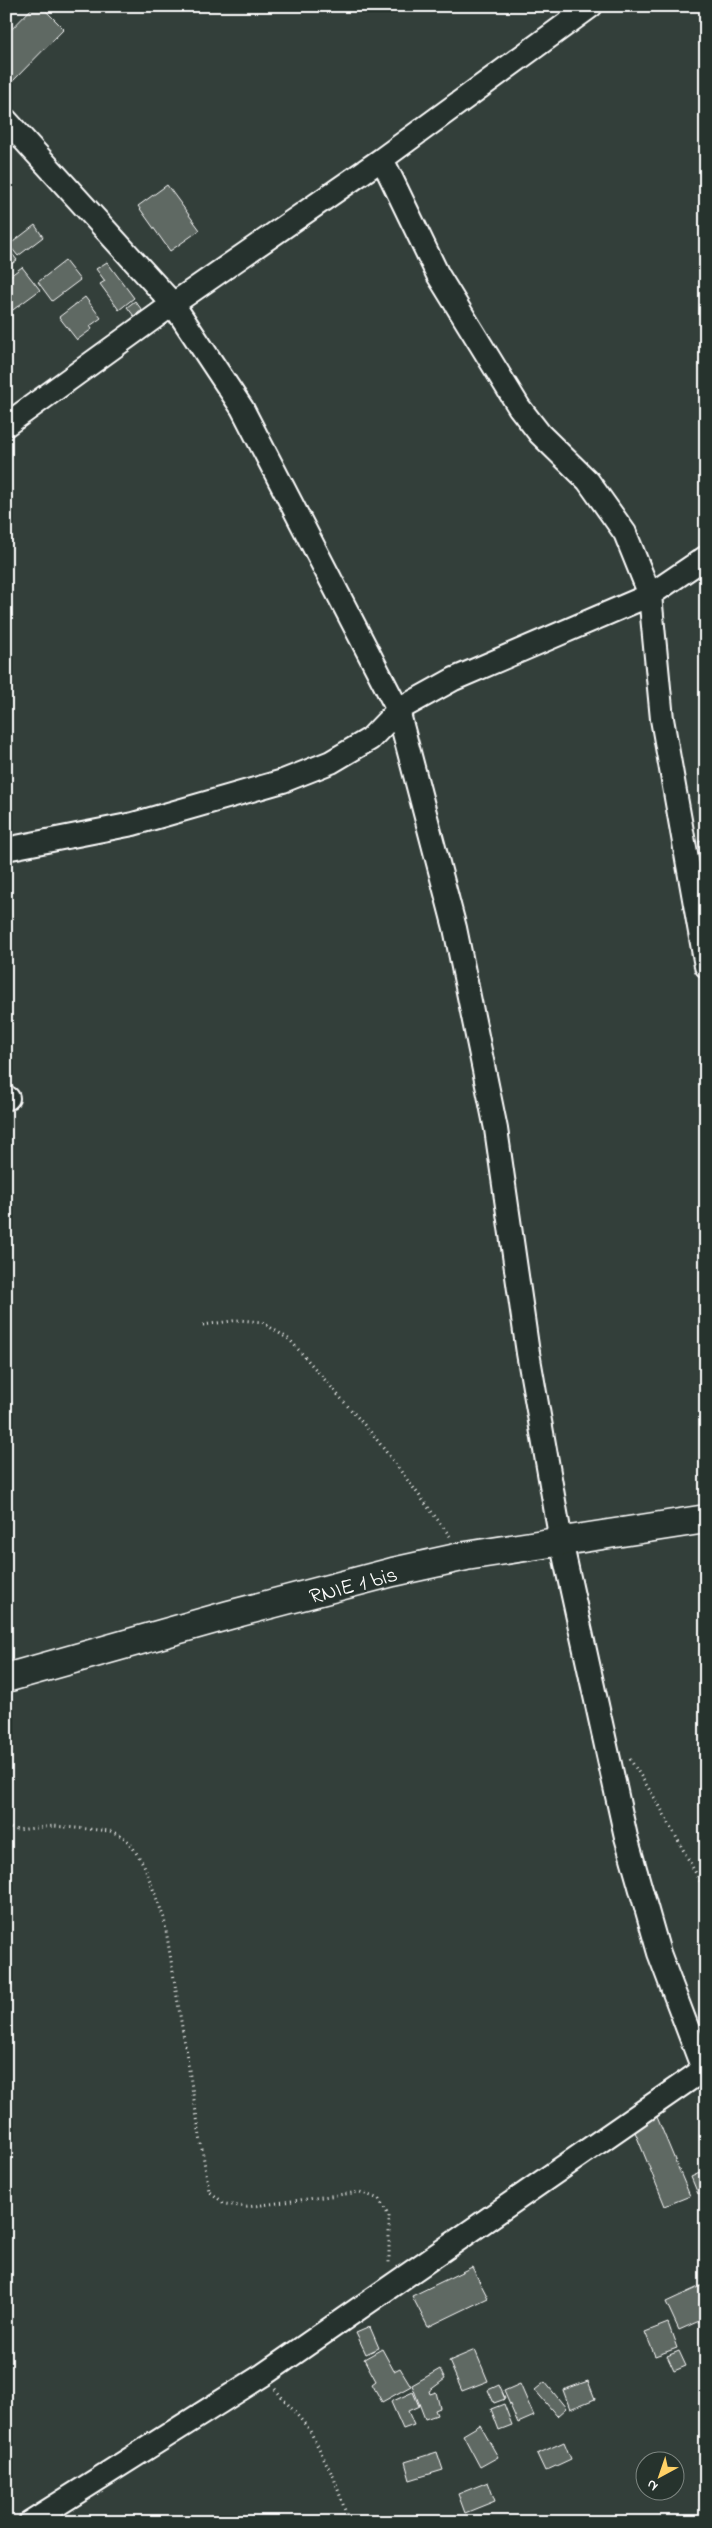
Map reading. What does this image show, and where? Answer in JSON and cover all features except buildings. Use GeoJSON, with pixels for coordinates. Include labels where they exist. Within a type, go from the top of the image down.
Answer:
{"type":"FeatureCollection","features":[{"type":"Feature","properties":{"kind":"main road","name":"RNIE 1 bis"},"geometry":{"type":"LineString","coordinates":[[6,1678],[229,1615],[393,1572],[466,1556],[706,1519]]}},
{"type":"Feature","properties":{"kind":"street"},"geometry":{"type":"LineString","coordinates":[[6,425],[173,304],[382,159],[591,6]]}},
{"type":"Feature","properties":{"kind":"street"},"geometry":{"type":"LineString","coordinates":[[6,120],[173,304],[242,408],[398,710],[454,928],[496,1130],[528,1353],[561,1541],[626,1837],[659,1953],[704,2074],[263,2375],[30,2522]]}},
{"type":"Feature","properties":{"kind":"street"},"geometry":{"type":"LineString","coordinates":[[382,159],[443,284],[519,408],[540,434],[588,481],[625,534],[650,595],[662,719],[706,966]]}},
{"type":"Feature","properties":{"kind":"street"},"geometry":{"type":"LineString","coordinates":[[6,849],[133,824],[283,780],[331,762],[370,739],[398,710],[454,679],[650,595],[706,557]]}},
{"type":"Feature","properties":{"kind":"path"},"geometry":{"type":"LineString","coordinates":[[203,1325],[238,1320],[262,1322],[290,1340],[374,1436],[466,1556]]}},
{"type":"Feature","properties":{"kind":"path"},"geometry":{"type":"LineString","coordinates":[[629,1757],[659,1804],[706,1892]]}},
{"type":"Feature","properties":{"kind":"path"},"geometry":{"type":"LineString","coordinates":[[6,1827],[17,1830],[54,1826],[110,1832],[122,1836],[130,1843],[144,1865],[164,1918],[209,2192],[225,2204],[247,2207],[360,2192],[379,2200],[390,2216],[389,2288]]}},
{"type":"Feature","properties":{"kind":"path"},"geometry":{"type":"LineString","coordinates":[[263,2375],[310,2429],[334,2478],[349,2522]]}},
{"type":"Feature","properties":{"kind":"shaded area"},"geometry":{"type":"Polygon","coordinates":[[[695,800],[706,806],[706,859],[695,800]]]}}]}
